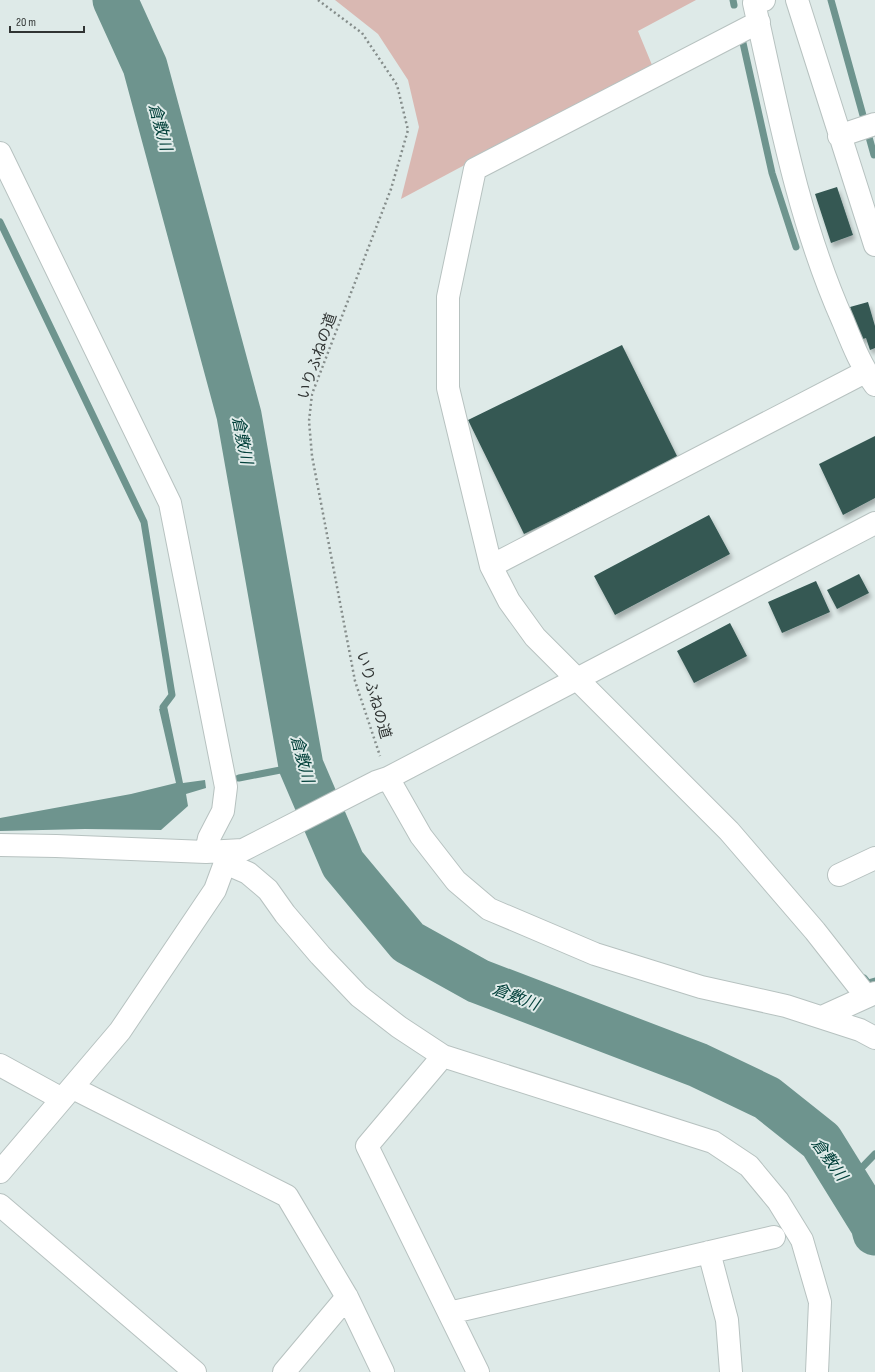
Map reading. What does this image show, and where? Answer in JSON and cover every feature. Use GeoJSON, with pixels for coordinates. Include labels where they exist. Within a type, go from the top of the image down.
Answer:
{"type":"FeatureCollection","features":[{"type":"Feature","properties":{"kind":"street"},"geometry":{"type":"LineString","coordinates":[[491,566],[870,379],[826,284],[798,194],[754,3],[764,0]]}},
{"type":"Feature","properties":{"kind":"street"},"geometry":{"type":"LineString","coordinates":[[797,0],[839,136],[875,245]]}},
{"type":"Feature","properties":{"kind":"street"},"geometry":{"type":"LineString","coordinates":[[759,22],[475,169],[448,297],[448,388],[491,566],[509,601],[535,637],[728,831],[870,994],[822,1017]]}},
{"type":"Feature","properties":{"kind":"street"},"geometry":{"type":"LineString","coordinates":[[839,136],[867,126]]}},
{"type":"Feature","properties":{"kind":"street"},"geometry":{"type":"LineString","coordinates":[[0,153],[170,503],[226,787],[223,811],[209,838],[218,856],[215,890],[124,1025],[0,1172]]}},
{"type":"Feature","properties":{"kind":"street"},"geometry":{"type":"LineString","coordinates":[[0,845],[56,846],[218,856],[243,850],[382,780],[875,523]]}},
{"type":"Feature","properties":{"kind":"street"},"geometry":{"type":"LineString","coordinates":[[382,780],[421,836],[456,881],[490,909],[596,954],[701,987],[786,1006],[860,1030],[875,1038]]}},
{"type":"Feature","properties":{"kind":"street"},"geometry":{"type":"LineString","coordinates":[[218,856],[248,873],[268,890],[285,914],[310,944],[358,996],[443,1056],[713,1142],[749,1166],[778,1200],[802,1240],[820,1302],[817,1372]]}},
{"type":"Feature","properties":{"kind":"street"},"geometry":{"type":"LineString","coordinates":[[839,875],[875,858]]}},
{"type":"Feature","properties":{"kind":"street"},"geometry":{"type":"LineString","coordinates":[[443,1056],[367,1146],[478,1372]]}},
{"type":"Feature","properties":{"kind":"street"},"geometry":{"type":"LineString","coordinates":[[0,1065],[67,1094],[287,1196],[347,1297],[384,1372]]}},
{"type":"Feature","properties":{"kind":"street"},"geometry":{"type":"LineString","coordinates":[[0,1205],[195,1372]]}},
{"type":"Feature","properties":{"kind":"street"},"geometry":{"type":"LineString","coordinates":[[449,1313],[774,1237]]}},
{"type":"Feature","properties":{"kind":"street"},"geometry":{"type":"LineString","coordinates":[[709,1252],[727,1320],[730,1372]]}},
{"type":"Feature","properties":{"kind":"street"},"geometry":{"type":"LineString","coordinates":[[284,1372],[347,1297]]}},
{"type":"Feature","properties":{"kind":"path","name":"いりふねの道"},"geometry":{"type":"LineString","coordinates":[[318,0],[362,33],[397,85],[408,130],[391,189],[312,394],[309,421],[312,456],[355,681],[382,780]]}},
{"type":"Feature","properties":{"kind":"shaded area"},"geometry":{"type":"Polygon","coordinates":[[[335,0],[696,0],[638,31],[652,65],[401,199],[419,127],[408,80],[378,34],[335,0]]]}},
{"type":"Feature","properties":{"kind":"shaded area"},"geometry":{"type":"Polygon","coordinates":[[[167,706],[183,783],[205,780],[206,788],[186,794],[188,806],[161,830],[85,829],[0,831],[0,818],[131,794],[176,783],[159,709],[167,706]]]}},
{"type":"Feature","properties":{"kind":"building"},"geometry":{"type":"Polygon","coordinates":[[[837,187],[853,235],[831,243],[815,194],[837,187]]]}},
{"type":"Feature","properties":{"kind":"building"},"geometry":{"type":"Polygon","coordinates":[[[868,302],[875,326],[875,348],[870,350],[866,338],[860,340],[850,307],[868,302]]]}},
{"type":"Feature","properties":{"kind":"building"},"geometry":{"type":"Polygon","coordinates":[[[622,345],[678,458],[524,534],[468,420],[622,345]]]}},
{"type":"Feature","properties":{"kind":"building"},"geometry":{"type":"Polygon","coordinates":[[[875,436],[875,498],[843,515],[819,464],[875,436]]]}},
{"type":"Feature","properties":{"kind":"building"},"geometry":{"type":"Polygon","coordinates":[[[709,515],[730,554],[615,615],[594,576],[709,515]]]}},
{"type":"Feature","properties":{"kind":"building"},"geometry":{"type":"Polygon","coordinates":[[[859,574],[869,593],[837,609],[827,590],[859,574]]]}},
{"type":"Feature","properties":{"kind":"building"},"geometry":{"type":"Polygon","coordinates":[[[816,581],[830,612],[782,633],[768,602],[816,581]]]}},
{"type":"Feature","properties":{"kind":"building"},"geometry":{"type":"Polygon","coordinates":[[[730,623],[747,656],[694,683],[677,651],[730,623]]]}},
{"type":"Feature","properties":{"kind":"waterway","name":"倉敷川"},"geometry":{"type":"LineString","coordinates":[[115,0],[145,66],[239,415],[301,766],[343,864],[408,942],[478,981],[698,1065],[767,1098],[821,1141],[873,1225],[875,1233]]}},
{"type":"Feature","properties":{"kind":"waterway"},"geometry":{"type":"LineString","coordinates":[[733,0],[734,5]]}},
{"type":"Feature","properties":{"kind":"waterway"},"geometry":{"type":"LineString","coordinates":[[831,0],[874,155]]}},
{"type":"Feature","properties":{"kind":"waterway"},"geometry":{"type":"LineString","coordinates":[[741,34],[772,173],[796,247]]}},
{"type":"Feature","properties":{"kind":"waterway"},"geometry":{"type":"LineString","coordinates":[[0,222],[144,522],[172,695],[163,707],[165,716]]}},
{"type":"Feature","properties":{"kind":"waterway"},"geometry":{"type":"LineString","coordinates":[[239,778],[301,766]]}},
{"type":"Feature","properties":{"kind":"waterway"},"geometry":{"type":"LineString","coordinates":[[864,978],[868,983],[875,981]]}},
{"type":"Feature","properties":{"kind":"waterway"},"geometry":{"type":"LineString","coordinates":[[847,1183],[875,1154]]}}]}
